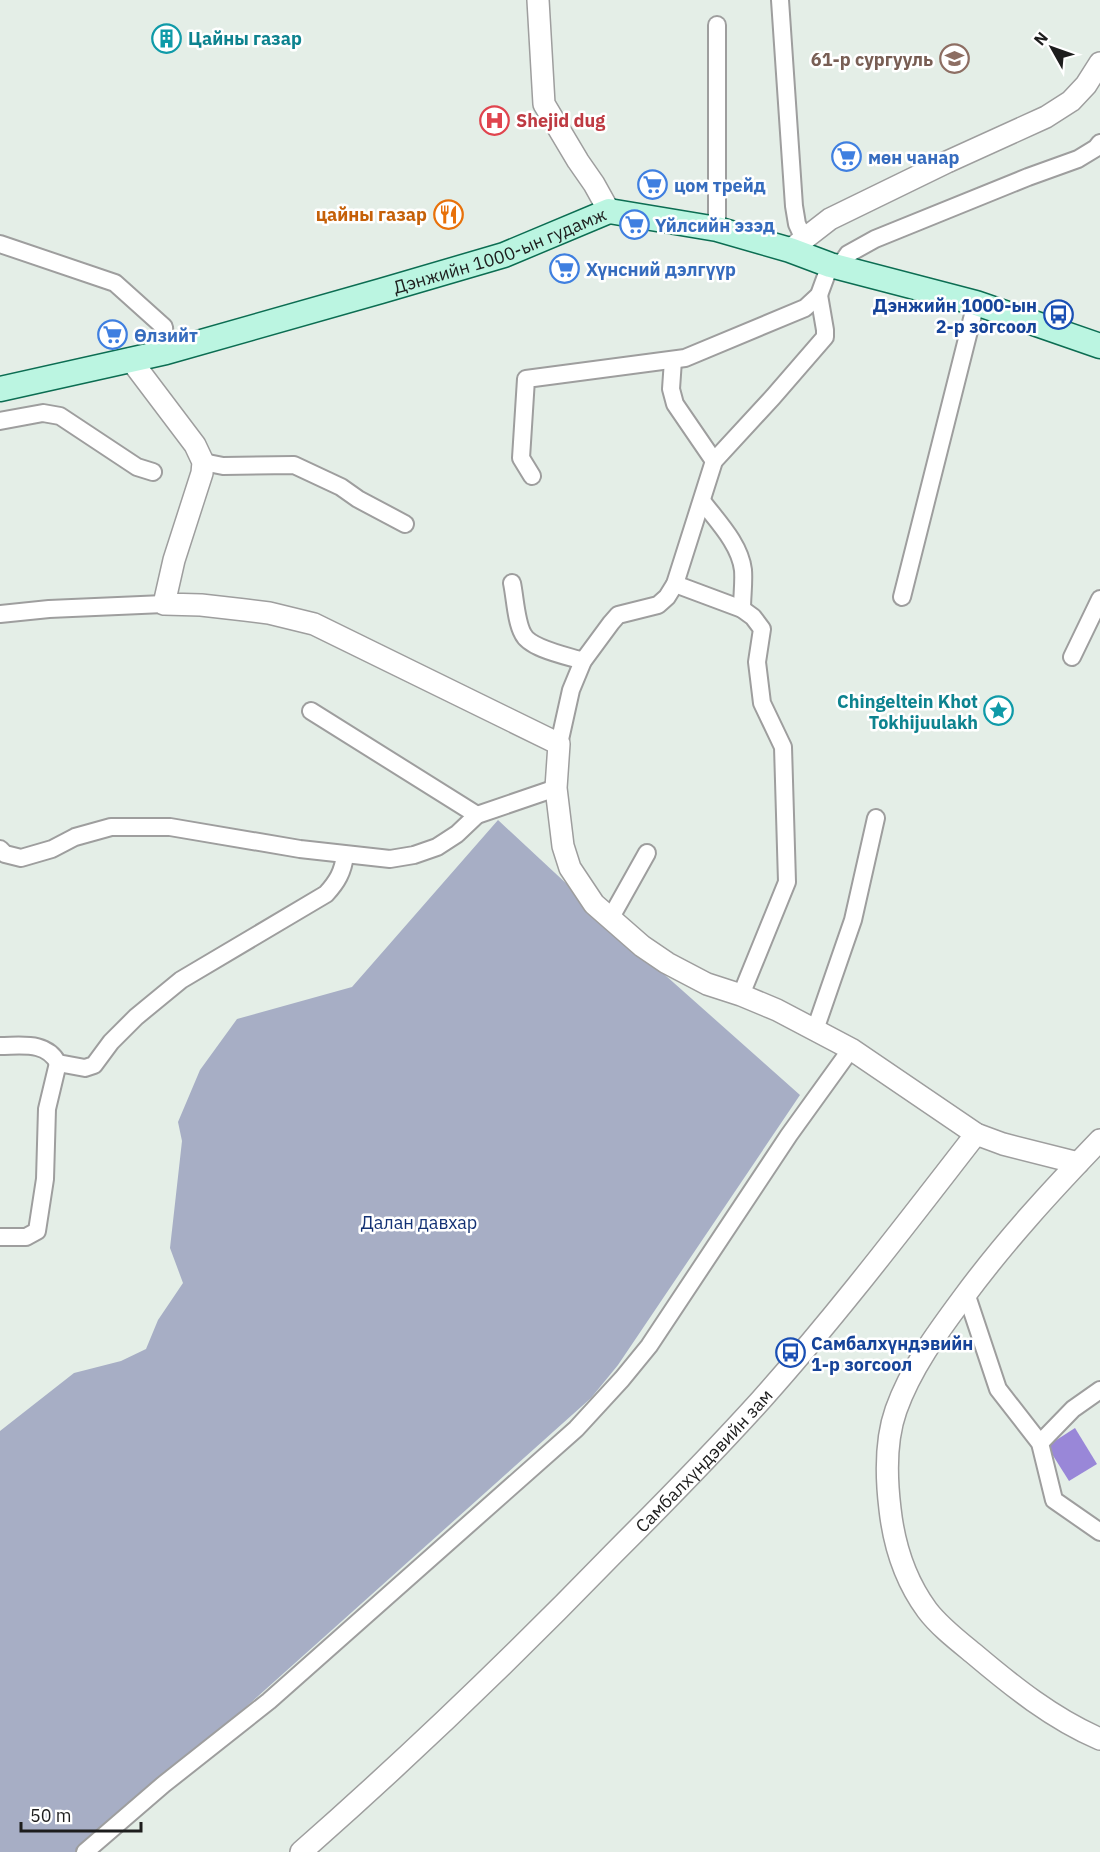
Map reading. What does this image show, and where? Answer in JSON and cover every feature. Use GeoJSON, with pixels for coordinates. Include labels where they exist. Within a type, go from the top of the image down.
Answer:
{"type":"FeatureCollection","features":[{"type":"Feature","properties":{"kind":"main road","name":"Дэнжийн 1000-ын гудамж"},"geometry":{"type":"LineString","coordinates":[[0,389],[166,352],[504,255],[609,212],[797,244],[835,266],[976,303],[1100,346]]}},
{"type":"Feature","properties":{"kind":"street"},"geometry":{"type":"LineString","coordinates":[[538,0],[544,104],[609,212]]}},
{"type":"Feature","properties":{"kind":"street"},"geometry":{"type":"LineString","coordinates":[[780,0],[797,244]]}},
{"type":"Feature","properties":{"kind":"street"},"geometry":{"type":"LineString","coordinates":[[717,25],[717,229]]}},
{"type":"Feature","properties":{"kind":"street"},"geometry":{"type":"LineString","coordinates":[[797,244],[830,219],[1046,117],[1071,101],[1086,85],[1100,63]]}},
{"type":"Feature","properties":{"kind":"street"},"geometry":{"type":"LineString","coordinates":[[532,476],[521,458],[526,379],[685,358],[794,313],[812,303],[835,266],[848,254],[875,239],[1078,159],[1096,148],[1100,142]]}},
{"type":"Feature","properties":{"kind":"street"},"geometry":{"type":"LineString","coordinates":[[0,244],[115,284],[164,327],[166,352]]}},
{"type":"Feature","properties":{"kind":"street"},"geometry":{"type":"LineString","coordinates":[[819,295],[825,330],[822,342],[714,461],[675,584],[667,597],[658,604],[618,615],[583,661],[571,690],[559,744],[556,788],[563,846],[570,868],[594,904],[642,946],[667,963],[707,984],[777,1010],[851,1049],[976,1134],[1003,1144],[1078,1163]]}},
{"type":"Feature","properties":{"kind":"street"},"geometry":{"type":"LineString","coordinates":[[902,597],[976,303]]}},
{"type":"Feature","properties":{"kind":"street"},"geometry":{"type":"LineString","coordinates":[[130,359],[195,445],[203,462],[202,473],[174,560],[164,604]]}},
{"type":"Feature","properties":{"kind":"street"},"geometry":{"type":"LineString","coordinates":[[673,360],[671,389],[675,404],[714,461]]}},
{"type":"Feature","properties":{"kind":"street"},"geometry":{"type":"LineString","coordinates":[[0,421],[42,413],[60,416],[137,467],[153,472]]}},
{"type":"Feature","properties":{"kind":"street"},"geometry":{"type":"LineString","coordinates":[[203,462],[223,466],[294,465],[341,487],[358,499],[405,524]]}},
{"type":"Feature","properties":{"kind":"street"},"geometry":{"type":"LineString","coordinates":[[702,501],[732,541],[739,555],[743,569],[742,609]]}},
{"type":"Feature","properties":{"kind":"street"},"geometry":{"type":"LineString","coordinates":[[512,583],[522,633],[527,640],[535,645],[583,661]]}},
{"type":"Feature","properties":{"kind":"street"},"geometry":{"type":"LineString","coordinates":[[675,584],[742,609],[753,617],[762,629],[757,662],[762,703],[783,747],[787,882],[741,995]]}},
{"type":"Feature","properties":{"kind":"street"},"geometry":{"type":"LineString","coordinates":[[1072,657],[1100,599]]}},
{"type":"Feature","properties":{"kind":"street"},"geometry":{"type":"LineString","coordinates":[[0,614],[49,609],[201,604],[253,611],[314,624],[559,744]]}},
{"type":"Feature","properties":{"kind":"street"},"geometry":{"type":"LineString","coordinates":[[311,711],[477,815]]}},
{"type":"Feature","properties":{"kind":"street"},"geometry":{"type":"LineString","coordinates":[[0,849],[5,854],[21,858],[52,849],[75,837],[111,826],[170,827],[345,855],[390,859],[414,855],[437,847],[457,834],[477,815],[556,788]]}},
{"type":"Feature","properties":{"kind":"street"},"geometry":{"type":"LineString","coordinates":[[814,1030],[853,920],[876,818]]}},
{"type":"Feature","properties":{"kind":"street"},"geometry":{"type":"LineString","coordinates":[[610,919],[647,853]]}},
{"type":"Feature","properties":{"kind":"street"},"geometry":{"type":"LineString","coordinates":[[58,1063],[85,1068],[94,1065],[111,1042],[136,1017],[181,980],[326,894],[339,878],[344,867],[345,855]]}},
{"type":"Feature","properties":{"kind":"street"},"geometry":{"type":"LineString","coordinates":[[0,1046],[41,1047],[53,1054],[58,1063],[47,1109],[45,1179],[37,1231],[26,1237],[0,1237]]}},
{"type":"Feature","properties":{"kind":"street"},"geometry":{"type":"LineString","coordinates":[[85,1852],[164,1784],[269,1701],[576,1429],[649,1346],[789,1135],[851,1049]]}},
{"type":"Feature","properties":{"kind":"street","name":"Самбалхүндэвийн зам"},"geometry":{"type":"LineString","coordinates":[[301,1852],[374,1787],[493,1674],[716,1448],[790,1367],[976,1134]]}},
{"type":"Feature","properties":{"kind":"street"},"geometry":{"type":"LineString","coordinates":[[1100,1140],[1031,1212],[966,1293],[922,1355],[906,1385],[894,1419],[888,1458],[887,1486],[900,1558],[909,1580],[927,1611],[994,1672],[1046,1710],[1083,1732],[1100,1739]]}},
{"type":"Feature","properties":{"kind":"street"},"geometry":{"type":"LineString","coordinates":[[966,1293],[998,1389],[1040,1443],[1054,1500],[1100,1533]]}},
{"type":"Feature","properties":{"kind":"street"},"geometry":{"type":"LineString","coordinates":[[1040,1443],[1073,1409],[1100,1390]]}},
{"type":"Feature","properties":{"kind":"green space","name":"Далан давхар"},"geometry":{"type":"Polygon","coordinates":[[[498,820],[656,967],[800,1095],[618,1365],[591,1398],[84,1852],[0,1852],[0,1431],[74,1373],[121,1361],[146,1349],[158,1320],[183,1283],[170,1248],[182,1141],[178,1122],[200,1070],[237,1019],[352,987],[498,820]]]}},
{"type":"Feature","properties":{"kind":"shaded area"},"geometry":{"type":"Polygon","coordinates":[[[1075,1428],[1097,1464],[1069,1481],[1047,1446],[1075,1428]]]}},
{"type":"Feature","properties":{"kind":"place","name":"Цайны газар"},"geometry":{"type":"Point","coordinates":[167,38]}},
{"type":"Feature","properties":{"kind":"place","name":"61-р сургууль"},"geometry":{"type":"Point","coordinates":[954,59]}},
{"type":"Feature","properties":{"kind":"place","name":"Shejid dug"},"geometry":{"type":"Point","coordinates":[495,120]}},
{"type":"Feature","properties":{"kind":"place","name":"мөн чанар"},"geometry":{"type":"Point","coordinates":[847,157]}},
{"type":"Feature","properties":{"kind":"place","name":"цом трейд"},"geometry":{"type":"Point","coordinates":[653,185]}},
{"type":"Feature","properties":{"kind":"place","name":"цайны газар"},"geometry":{"type":"Point","coordinates":[448,214]}},
{"type":"Feature","properties":{"kind":"place","name":"Үйлсийн эзэд"},"geometry":{"type":"Point","coordinates":[634,225]}},
{"type":"Feature","properties":{"kind":"place","name":"Хүнсний дэлгүүр"},"geometry":{"type":"Point","coordinates":[565,269]}},
{"type":"Feature","properties":{"kind":"place","name":"Дэнжийн 1000-ын 2-р зогсоол"},"geometry":{"type":"Point","coordinates":[1058,315]}},
{"type":"Feature","properties":{"kind":"place","name":"Өлзийт"},"geometry":{"type":"Point","coordinates":[113,335]}},
{"type":"Feature","properties":{"kind":"place","name":"Chingeltein Khot Tokhijuulakh"},"geometry":{"type":"Point","coordinates":[999,711]}},
{"type":"Feature","properties":{"kind":"place","name":"Самбалхүндэвийн 1-р зогсоол"},"geometry":{"type":"Point","coordinates":[790,1353]}}]}
